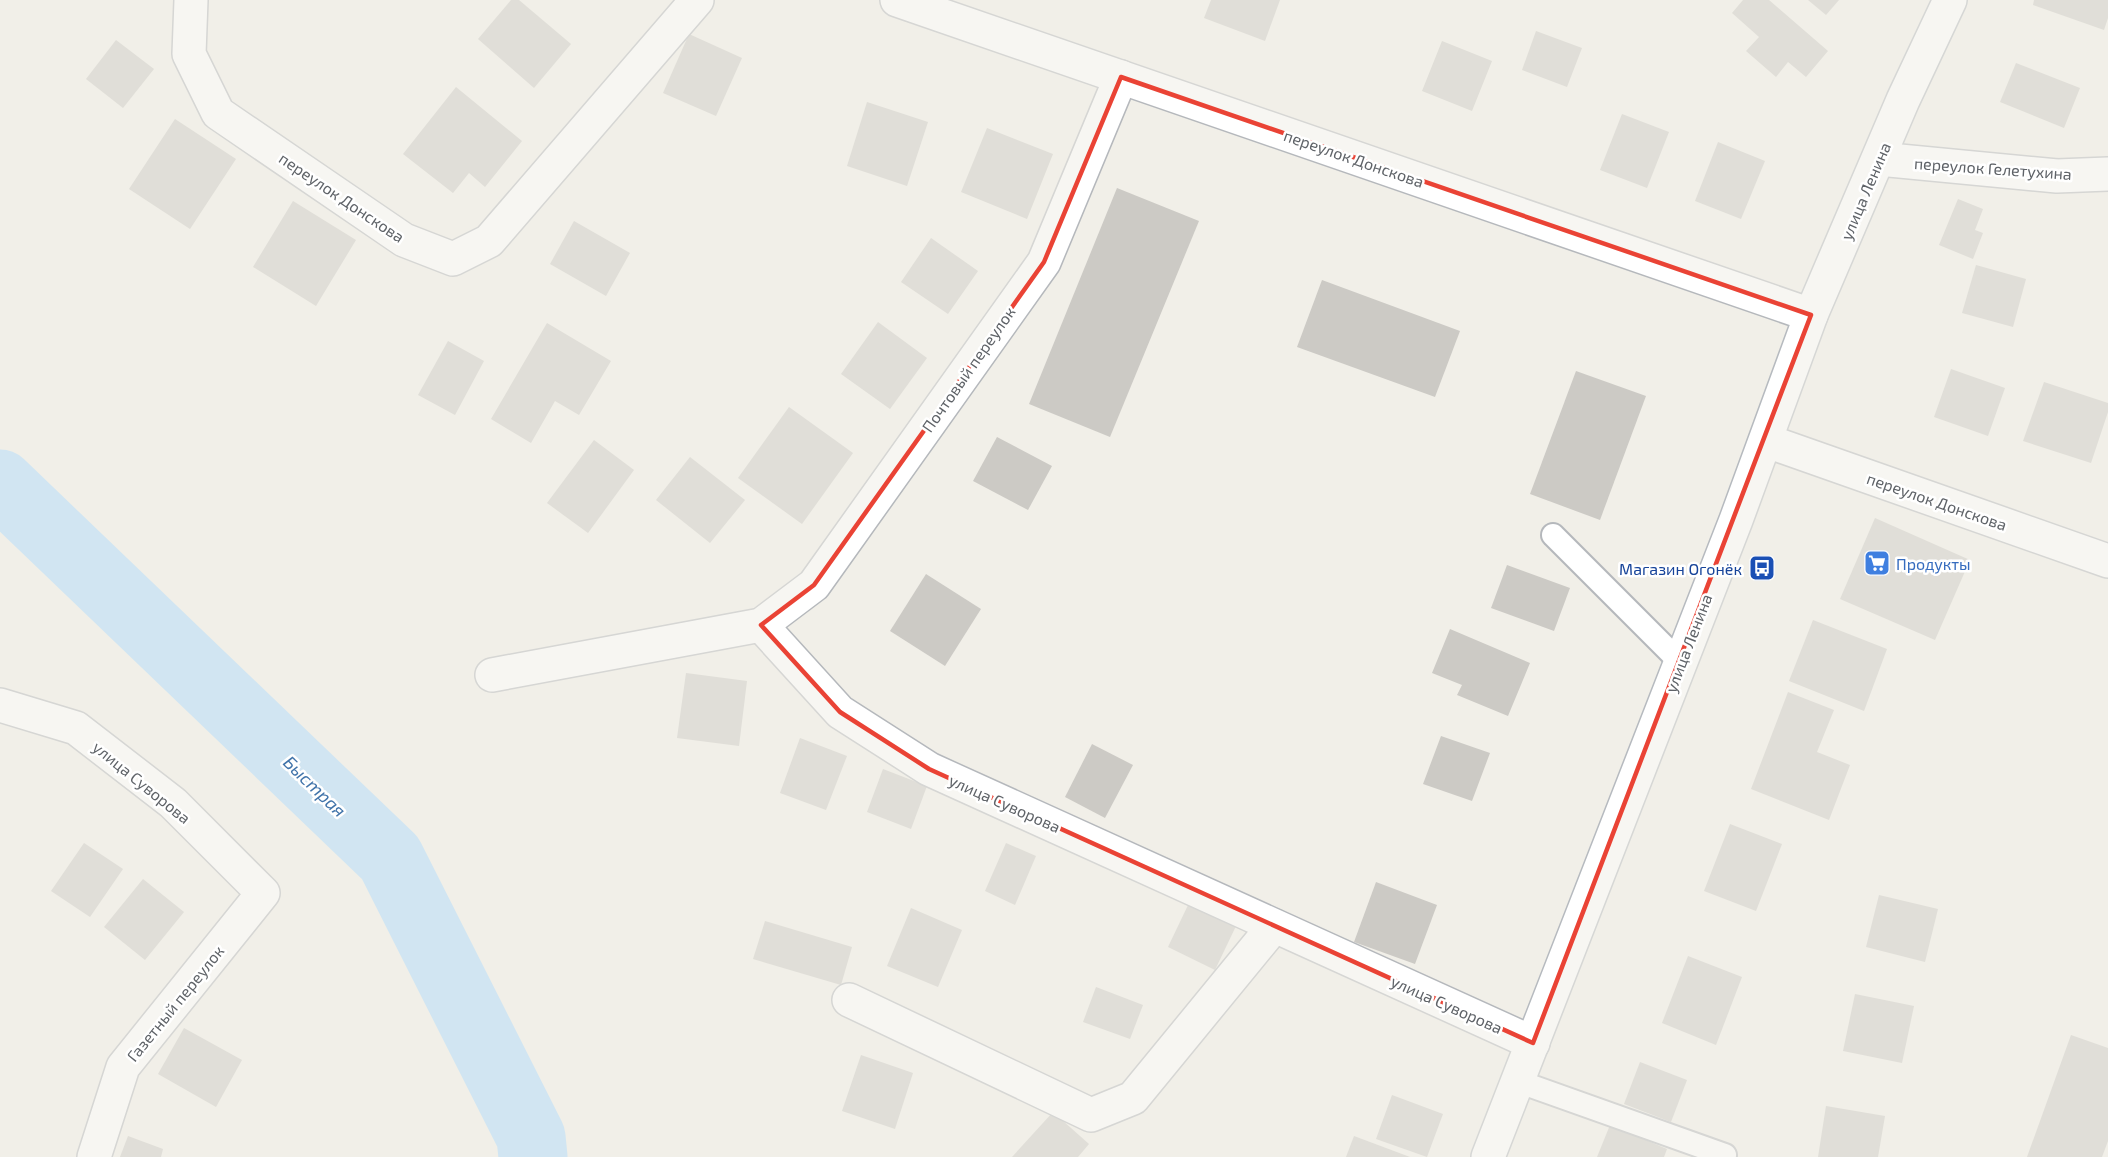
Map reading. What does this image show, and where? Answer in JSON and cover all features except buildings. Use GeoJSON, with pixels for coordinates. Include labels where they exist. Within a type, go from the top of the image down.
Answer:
{"type":"FeatureCollection","features":[{"type":"Feature","properties":{"kind":"street","name":"переулок Донскова"},"geometry":{"type":"LineString","coordinates":[[191,0],[189,54],[218,113],[404,240],[453,259],[489,241],[697,0]]}},
{"type":"Feature","properties":{"kind":"street","name":"переулок Донскова"},"geometry":{"type":"LineString","coordinates":[[897,0],[1811,315]]}},
{"type":"Feature","properties":{"kind":"street","name":"улица Ленина"},"geometry":{"type":"LineString","coordinates":[[1488,1157],[1767,441],[1811,315],[1903,100],[1950,0]]}},
{"type":"Feature","properties":{"kind":"street","name":"Почтовый переулок"},"geometry":{"type":"LineString","coordinates":[[761,625],[814,585],[1044,262],[1121,77]]}},
{"type":"Feature","properties":{"kind":"street","name":"переулок Гелетухина"},"geometry":{"type":"LineString","coordinates":[[1879,159],[2057,176],[2108,174]]}},
{"type":"Feature","properties":{"kind":"street","name":"переулок Донскова"},"geometry":{"type":"LineString","coordinates":[[1767,441],[2108,561]]}},
{"type":"Feature","properties":{"kind":"street"},"geometry":{"type":"LineString","coordinates":[[492,675],[761,625]]}},
{"type":"Feature","properties":{"kind":"street","name":"улица Суворова"},"geometry":{"type":"LineString","coordinates":[[761,625],[840,712],[929,769],[1533,1043]]}},
{"type":"Feature","properties":{"kind":"street","name":"улица Суворова"},"geometry":{"type":"LineString","coordinates":[[0,705],[76,728],[173,803],[263,893]]}},
{"type":"Feature","properties":{"kind":"street","name":"Газетный переулок"},"geometry":{"type":"LineString","coordinates":[[94,1157],[123,1067],[263,893]]}},
{"type":"Feature","properties":{"kind":"street"},"geometry":{"type":"LineString","coordinates":[[849,1000],[1091,1115],[1133,1098],[1274,926]]}},
{"type":"Feature","properties":{"kind":"lane"},"geometry":{"type":"LineString","coordinates":[[1554,535],[1681,663]]}},
{"type":"Feature","properties":{"kind":"lane"},"geometry":{"type":"LineString","coordinates":[[1517,1081],[1725,1155]]}},
{"type":"Feature","properties":{"kind":"highlighted area"},"geometry":{"type":"Polygon","coordinates":[[[1121,77],[1811,315],[1533,1043],[929,769],[840,712],[761,625],[814,585],[1044,262],[1121,77]]]}},
{"type":"Feature","properties":{"kind":"waterway","name":"Быстрая"},"geometry":{"type":"LineString","coordinates":[[0,484],[390,858],[531,1137],[533,1157]]}},
{"type":"Feature","properties":{"kind":"place","name":"Продукты"},"geometry":{"type":"Point","coordinates":[1877,563]}},
{"type":"Feature","properties":{"kind":"place","name":"Магазин Огонёк"},"geometry":{"type":"Point","coordinates":[1762,568]}}]}
